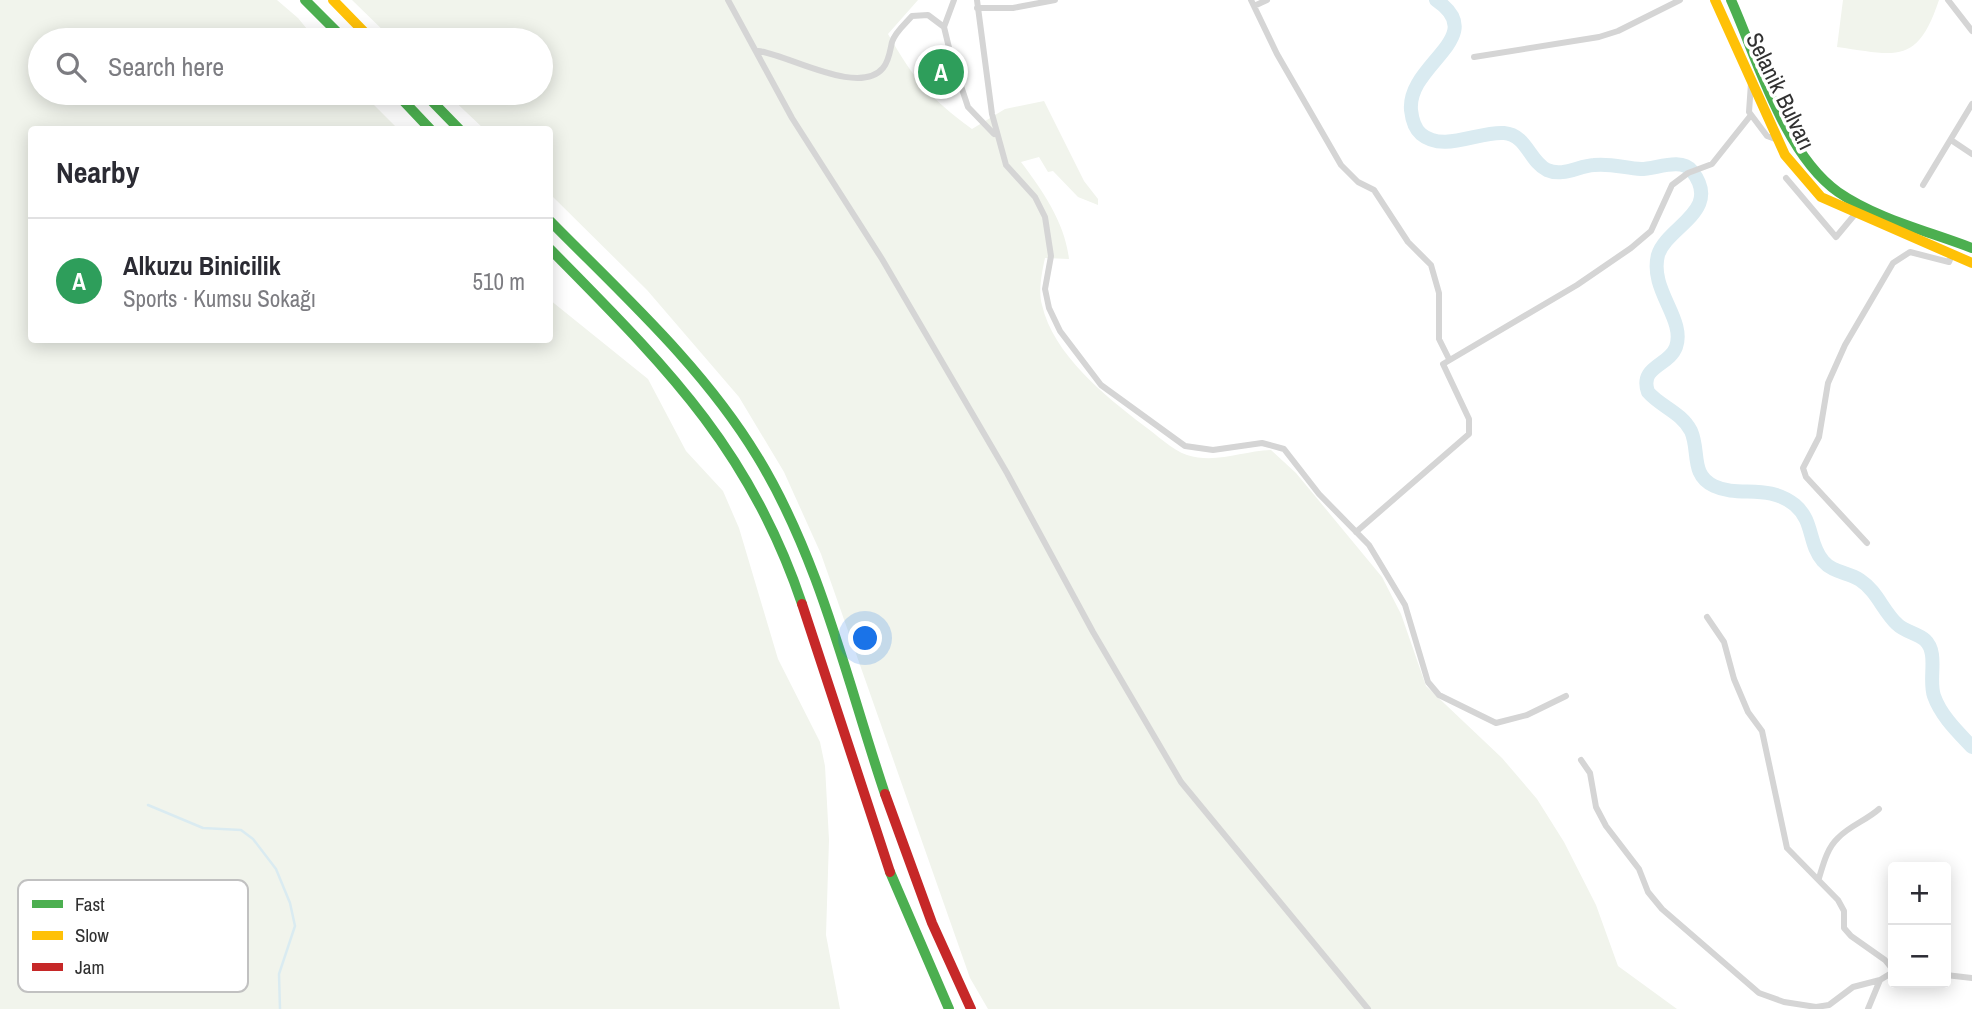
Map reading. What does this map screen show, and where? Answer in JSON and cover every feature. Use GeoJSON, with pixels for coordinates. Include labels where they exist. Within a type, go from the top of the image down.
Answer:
{"type":"FeatureCollection","features":[{"type":"Feature","properties":{"kind":"main road"},"geometry":{"type":"LineString","coordinates":[[305,0],[333,28]]}},
{"type":"Feature","properties":{"kind":"main road"},"geometry":{"type":"LineString","coordinates":[[333,0],[360,28]]}},
{"type":"Feature","properties":{"kind":"main road","name":"Selanik Bulvarı"},"geometry":{"type":"LineString","coordinates":[[1716,0],[1785,155],[1821,198],[1856,213],[1870,213],[1972,248]]}},
{"type":"Feature","properties":{"kind":"main road","name":"Selanik Bulvarı"},"geometry":{"type":"LineString","coordinates":[[1731,0],[1770,90],[1805,155],[1830,187],[1870,213],[1952,256],[1972,263]]}},
{"type":"Feature","properties":{"kind":"main road"},"geometry":{"type":"LineString","coordinates":[[407,105],[427,126]]}},
{"type":"Feature","properties":{"kind":"main road"},"geometry":{"type":"LineString","coordinates":[[436,105],[456,126]]}},
{"type":"Feature","properties":{"kind":"main road"},"geometry":{"type":"LineString","coordinates":[[553,223],[706,384],[739,428],[779,494],[807,557],[922,897],[949,967],[971,1009]]}},
{"type":"Feature","properties":{"kind":"main road"},"geometry":{"type":"LineString","coordinates":[[553,252],[693,401],[726,444],[759,499],[794,582],[915,935],[948,1009]]}},
{"type":"Feature","properties":{"kind":"street"},"geometry":{"type":"LineString","coordinates":[[728,0],[792,118],[882,259],[1007,474],[1093,632],[1181,782],[1367,1009]]}},
{"type":"Feature","properties":{"kind":"street"},"geometry":{"type":"LineString","coordinates":[[944,27],[954,0]]}},
{"type":"Feature","properties":{"kind":"street"},"geometry":{"type":"LineString","coordinates":[[1055,0],[1013,8],[977,4],[987,83],[1006,165],[1035,197],[1045,217],[1051,256],[1045,289],[1049,308],[1060,331],[1101,385],[1185,446],[1213,450],[1262,443],[1284,449],[1319,494],[1368,545],[1405,605],[1428,682],[1439,695],[1496,723],[1527,715],[1566,696]]}},
{"type":"Feature","properties":{"kind":"street"},"geometry":{"type":"LineString","coordinates":[[1267,0],[1252,3],[1277,54],[1341,165],[1358,182],[1374,190],[1408,242],[1431,265],[1439,293],[1440,338],[1449,359]]}},
{"type":"Feature","properties":{"kind":"street"},"geometry":{"type":"LineString","coordinates":[[1474,57],[1600,37],[1681,0]]}},
{"type":"Feature","properties":{"kind":"street"},"geometry":{"type":"LineString","coordinates":[[1948,0],[1972,31]]}},
{"type":"Feature","properties":{"kind":"street"},"geometry":{"type":"LineString","coordinates":[[758,51],[777,53],[800,66],[860,79],[880,71],[885,65],[892,41],[912,16],[928,15],[944,27],[968,107],[974,116],[981,118],[991,128],[999,142]]}},
{"type":"Feature","properties":{"kind":"street"},"geometry":{"type":"LineString","coordinates":[[1751,83],[1747,106],[1751,115],[1767,136],[1778,140]]}},
{"type":"Feature","properties":{"kind":"street"},"geometry":{"type":"LineString","coordinates":[[1923,185],[1972,104]]}},
{"type":"Feature","properties":{"kind":"street"},"geometry":{"type":"LineString","coordinates":[[1356,532],[1469,434],[1469,419],[1443,364],[1577,285],[1631,248],[1651,231],[1672,185],[1688,173],[1721,156],[1751,115]]}},
{"type":"Feature","properties":{"kind":"street"},"geometry":{"type":"LineString","coordinates":[[1951,140],[1972,154]]}},
{"type":"Feature","properties":{"kind":"street"},"geometry":{"type":"LineString","coordinates":[[1786,178],[1836,237],[1856,213]]}},
{"type":"Feature","properties":{"kind":"street"},"geometry":{"type":"LineString","coordinates":[[1867,543],[1807,477],[1802,468],[1804,461],[1819,437],[1828,383],[1845,345],[1893,263],[1910,253],[1949,262],[1952,256]]}},
{"type":"Feature","properties":{"kind":"street"},"geometry":{"type":"LineString","coordinates":[[1707,617],[1724,642],[1734,679],[1748,712],[1762,731],[1781,830],[1787,848],[1838,900],[1844,911],[1844,928],[1888,964]]}},
{"type":"Feature","properties":{"kind":"street"},"geometry":{"type":"LineString","coordinates":[[1581,760],[1590,772],[1596,807],[1606,826],[1625,846],[1639,869],[1648,892],[1662,909],[1759,993],[1784,1002],[1816,1007],[1829,1005],[1853,987],[1880,980],[1888,974]]}},
{"type":"Feature","properties":{"kind":"street"},"geometry":{"type":"LineString","coordinates":[[1819,878],[1826,855],[1838,837],[1879,809]]}},
{"type":"Feature","properties":{"kind":"street"},"geometry":{"type":"LineString","coordinates":[[1951,976],[1972,978]]}},
{"type":"Feature","properties":{"kind":"street"},"geometry":{"type":"LineString","coordinates":[[1868,1009],[1880,980]]}},
{"type":"Feature","properties":{"kind":"shaded area"},"geometry":{"type":"Polygon","coordinates":[[[0,0],[277,0],[306,28],[28,28],[28,105],[374,105],[395,126],[28,126],[28,343],[553,343],[553,302],[648,379],[686,451],[723,491],[739,528],[778,659],[820,742],[825,766],[829,840],[826,935],[840,1009],[0,1009],[0,0]]]}},
{"type":"Feature","properties":{"kind":"shaded area"},"geometry":{"type":"Polygon","coordinates":[[[352,0],[918,0],[888,34],[924,87],[972,129],[1005,109],[1044,101],[1084,181],[1098,199],[1098,205],[1078,197],[1053,171],[1048,172],[1039,157],[1021,162],[1052,208],[1067,246],[1069,259],[1045,258],[1040,294],[1048,323],[1069,357],[1113,401],[1181,453],[1219,458],[1271,450],[1296,473],[1382,577],[1401,614],[1426,686],[1502,758],[1537,799],[1564,842],[1596,905],[1618,966],[1677,1009],[988,1009],[970,978],[821,554],[784,472],[739,397],[647,290],[553,197],[553,126],[481,126],[459,105],[553,105],[553,28],[381,28],[352,0]]]}},
{"type":"Feature","properties":{"kind":"shaded area"},"geometry":{"type":"Polygon","coordinates":[[[1843,0],[1939,0],[1931,21],[1913,46],[1889,53],[1837,47],[1843,0]]]}},
{"type":"Feature","properties":{"kind":"waterway"},"geometry":{"type":"LineString","coordinates":[[1436,0],[1451,13],[1455,26],[1443,52],[1421,79],[1413,94],[1412,117],[1421,134],[1440,142],[1494,133],[1512,135],[1523,143],[1541,166],[1553,172],[1600,165],[1641,169],[1675,164],[1692,171],[1700,185],[1701,197],[1697,208],[1671,235],[1658,255],[1658,280],[1676,326],[1676,347],[1651,371],[1646,383],[1648,392],[1687,424],[1694,439],[1699,469],[1706,481],[1733,491],[1774,494],[1795,505],[1805,518],[1823,561],[1831,568],[1855,577],[1866,585],[1897,624],[1925,640],[1931,652],[1932,689],[1937,703],[1950,723],[1972,747]]}},
{"type":"Feature","properties":{"kind":"waterway"},"geometry":{"type":"LineString","coordinates":[[148,805],[203,828],[241,830],[253,839],[276,869],[290,903],[295,926],[279,974],[280,1009]]}},
{"type":"Feature","properties":{"kind":"traffic: fast"},"geometry":{"type":"LineString","coordinates":[[305,0],[333,28]]}},
{"type":"Feature","properties":{"kind":"traffic: fast"},"geometry":{"type":"LineString","coordinates":[[1731,0],[1787,130],[1819,175],[1838,192],[1869,210],[1972,248]]}},
{"type":"Feature","properties":{"kind":"traffic: fast"},"geometry":{"type":"LineString","coordinates":[[407,105],[427,126]]}},
{"type":"Feature","properties":{"kind":"traffic: fast"},"geometry":{"type":"LineString","coordinates":[[436,105],[456,126]]}},
{"type":"Feature","properties":{"kind":"traffic: fast"},"geometry":{"type":"LineString","coordinates":[[553,224],[687,362],[736,423],[757,456],[779,495],[815,578],[885,794]]}},
{"type":"Feature","properties":{"kind":"traffic: fast"},"geometry":{"type":"LineString","coordinates":[[553,252],[665,370],[729,453],[781,548],[802,604]]}},
{"type":"Feature","properties":{"kind":"traffic: fast"},"geometry":{"type":"LineString","coordinates":[[890,872],[949,1009]]}},
{"type":"Feature","properties":{"kind":"traffic: slow"},"geometry":{"type":"LineString","coordinates":[[333,0],[360,28]]}},
{"type":"Feature","properties":{"kind":"traffic: slow"},"geometry":{"type":"LineString","coordinates":[[1715,0],[1785,155],[1821,197],[1972,263]]}},
{"type":"Feature","properties":{"kind":"traffic: jam"},"geometry":{"type":"LineString","coordinates":[[802,604],[890,872]]}},
{"type":"Feature","properties":{"kind":"traffic: jam"},"geometry":{"type":"LineString","coordinates":[[885,794],[932,923],[971,1009]]}},
{"type":"Feature","properties":{"kind":"place","name":"Alkuzu Binicilik"},"geometry":{"type":"Point","coordinates":[941,72]}}]}
